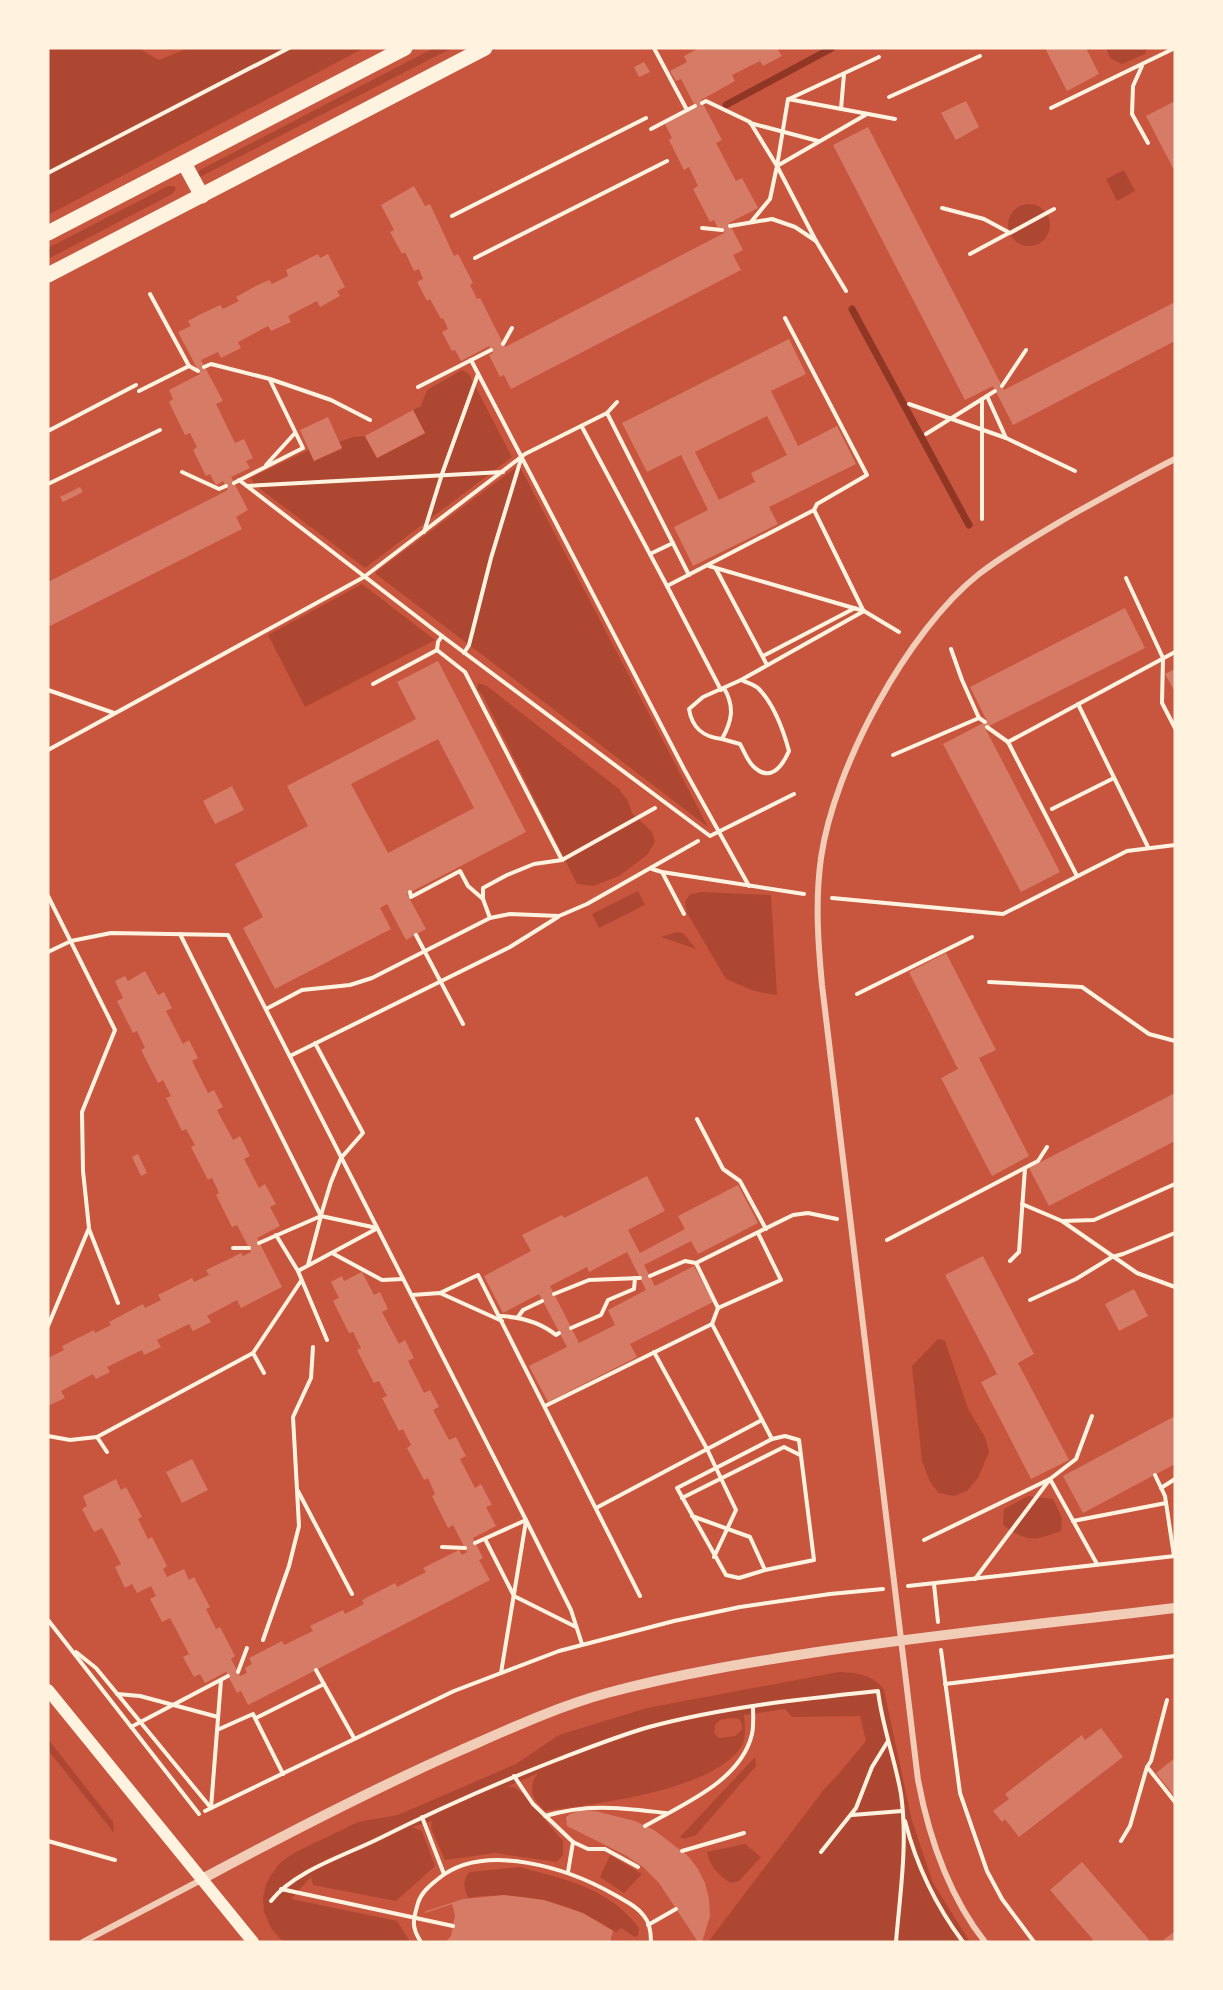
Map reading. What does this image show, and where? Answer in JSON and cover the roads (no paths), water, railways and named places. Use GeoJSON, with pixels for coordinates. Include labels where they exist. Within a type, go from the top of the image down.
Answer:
{"type":"FeatureCollection","features":[{"type":"Feature","properties":{"kind":"main road"},"geometry":{"type":"LineString","coordinates":[[48,233],[405,48]]}},
{"type":"Feature","properties":{"kind":"main road"},"geometry":{"type":"LineString","coordinates":[[48,275],[485,48]]}},
{"type":"Feature","properties":{"kind":"main road"},"geometry":{"type":"LineString","coordinates":[[184,163],[202,196]]}},
{"type":"Feature","properties":{"kind":"main road"},"geometry":{"type":"LineString","coordinates":[[48,1690],[253,1942]]}},
{"type":"Feature","properties":{"kind":"street"},"geometry":{"type":"LineString","coordinates":[[985,1942],[968,1921],[951,1889],[924,1813],[918,1780],[822,985],[817,896],[821,856],[845,769],[892,678],[932,623],[979,574],[1004,557],[1050,528],[1175,459]]}},
{"type":"Feature","properties":{"kind":"street"},"geometry":{"type":"LineString","coordinates":[[83,1942],[298,1827],[424,1767],[506,1730],[605,1694],[675,1676],[744,1663],[900,1640],[1175,1608]]}},
{"type":"Feature","properties":{"kind":"waterway"},"geometry":{"type":"LineString","coordinates":[[726,105],[832,48]]}},
{"type":"Feature","properties":{"kind":"waterway"},"geometry":{"type":"LineString","coordinates":[[852,309],[969,525]]}}]}
